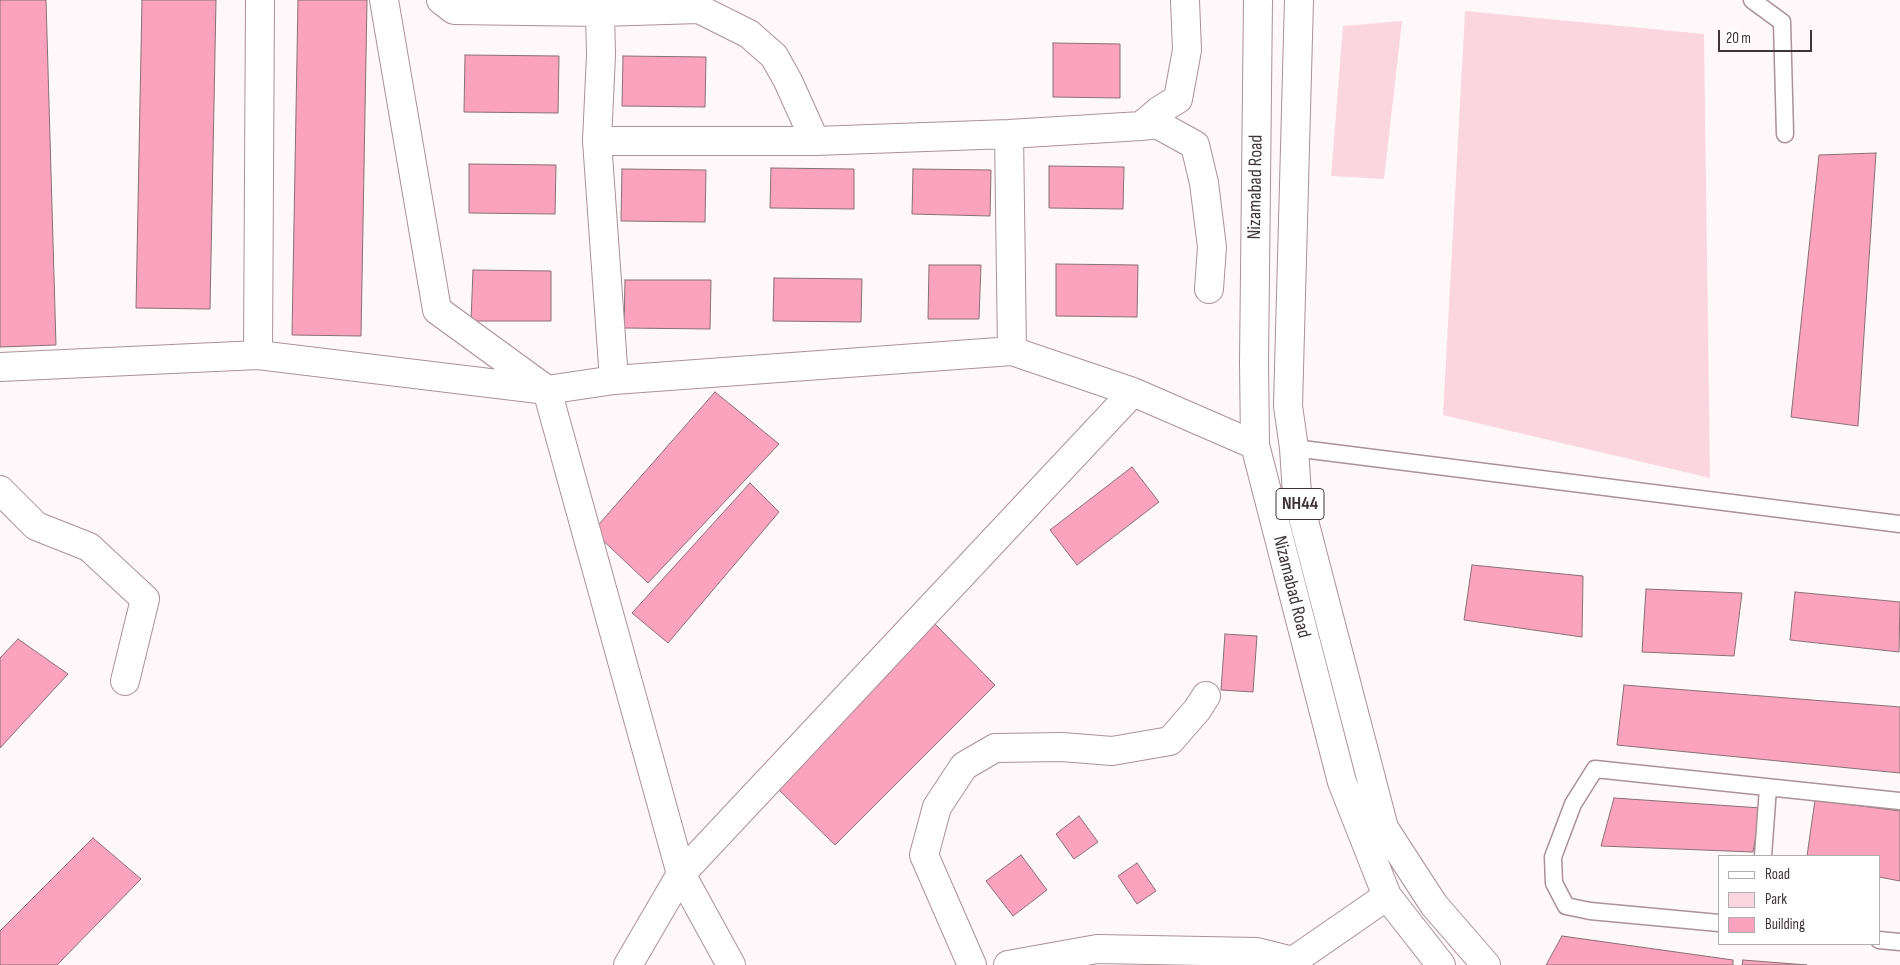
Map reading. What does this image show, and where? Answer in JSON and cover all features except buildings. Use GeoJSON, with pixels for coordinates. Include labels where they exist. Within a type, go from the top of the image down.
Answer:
{"type":"FeatureCollection","features":[{"type":"Feature","properties":{"kind":"main road"},"geometry":{"type":"LineString","coordinates":[[258,356],[260,0]]}},
{"type":"Feature","properties":{"kind":"main road"},"geometry":{"type":"LineString","coordinates":[[384,0],[437,310],[547,390],[681,874],[731,965]]}},
{"type":"Feature","properties":{"kind":"main road"},"geometry":{"type":"LineString","coordinates":[[441,0],[454,10],[600,12],[724,9],[774,56],[815,141]]}},
{"type":"Feature","properties":{"kind":"main road"},"geometry":{"type":"LineString","coordinates":[[1141,126],[1160,110],[1178,99],[1187,50],[1185,0]]}},
{"type":"Feature","properties":{"kind":"main road","name":"Nizamabad Road"},"geometry":{"type":"LineString","coordinates":[[1258,0],[1254,352],[1255,445],[1342,782],[1387,896],[1441,965]]}},
{"type":"Feature","properties":{"kind":"main road","name":"NH44"},"geometry":{"type":"LineString","coordinates":[[1298,0],[1288,406],[1294,448],[1297,494],[1384,828],[1434,905],[1486,965]]}},
{"type":"Feature","properties":{"kind":"main road"},"geometry":{"type":"LineString","coordinates":[[600,12],[601,55],[597,141],[614,380]]}},
{"type":"Feature","properties":{"kind":"main road"},"geometry":{"type":"LineString","coordinates":[[597,141],[815,141],[1009,134],[1158,124],[1195,145],[1204,183],[1212,247],[1209,289]]}},
{"type":"Feature","properties":{"kind":"main road"},"geometry":{"type":"LineString","coordinates":[[1009,134],[1012,351]]}},
{"type":"Feature","properties":{"kind":"main road"},"geometry":{"type":"LineString","coordinates":[[0,367],[258,356],[547,390],[614,380],[1012,351],[1133,392],[1255,445]]}},
{"type":"Feature","properties":{"kind":"main road"},"geometry":{"type":"LineString","coordinates":[[628,965],[681,874],[1133,392]]}},
{"type":"Feature","properties":{"kind":"main road"},"geometry":{"type":"LineString","coordinates":[[0,490],[36,526],[89,547],[145,599],[125,681]]}},
{"type":"Feature","properties":{"kind":"main road"},"geometry":{"type":"LineString","coordinates":[[972,965],[924,855],[937,807],[964,766],[995,748],[1062,747],[1112,751],[1170,741],[1197,710],[1206,696]]}},
{"type":"Feature","properties":{"kind":"main road"},"geometry":{"type":"LineString","coordinates":[[1008,965],[1098,949],[1257,952],[1293,961],[1387,896]]}},
{"type":"Feature","properties":{"kind":"lane"},"geometry":{"type":"LineString","coordinates":[[1752,0],[1782,22],[1785,134]]}},
{"type":"Feature","properties":{"kind":"lane"},"geometry":{"type":"LineString","coordinates":[[1294,448],[1900,524]]}},
{"type":"Feature","properties":{"kind":"lane"},"geometry":{"type":"LineString","coordinates":[[1718,923],[1590,911],[1566,906],[1554,883],[1553,857],[1573,804],[1595,769],[1900,801]]}},
{"type":"Feature","properties":{"kind":"lane"},"geometry":{"type":"LineString","coordinates":[[1764,855],[1768,788]]}},
{"type":"Feature","properties":{"kind":"lane"},"geometry":{"type":"LineString","coordinates":[[1880,940],[1900,942]]}},
{"type":"Feature","properties":{"kind":"green space"},"geometry":{"type":"Polygon","coordinates":[[[1465,11],[1704,34],[1710,478],[1443,415],[1465,11]]]}},
{"type":"Feature","properties":{"kind":"green space"},"geometry":{"type":"Polygon","coordinates":[[[1402,21],[1384,179],[1331,176],[1343,26],[1402,21]]]}}]}
